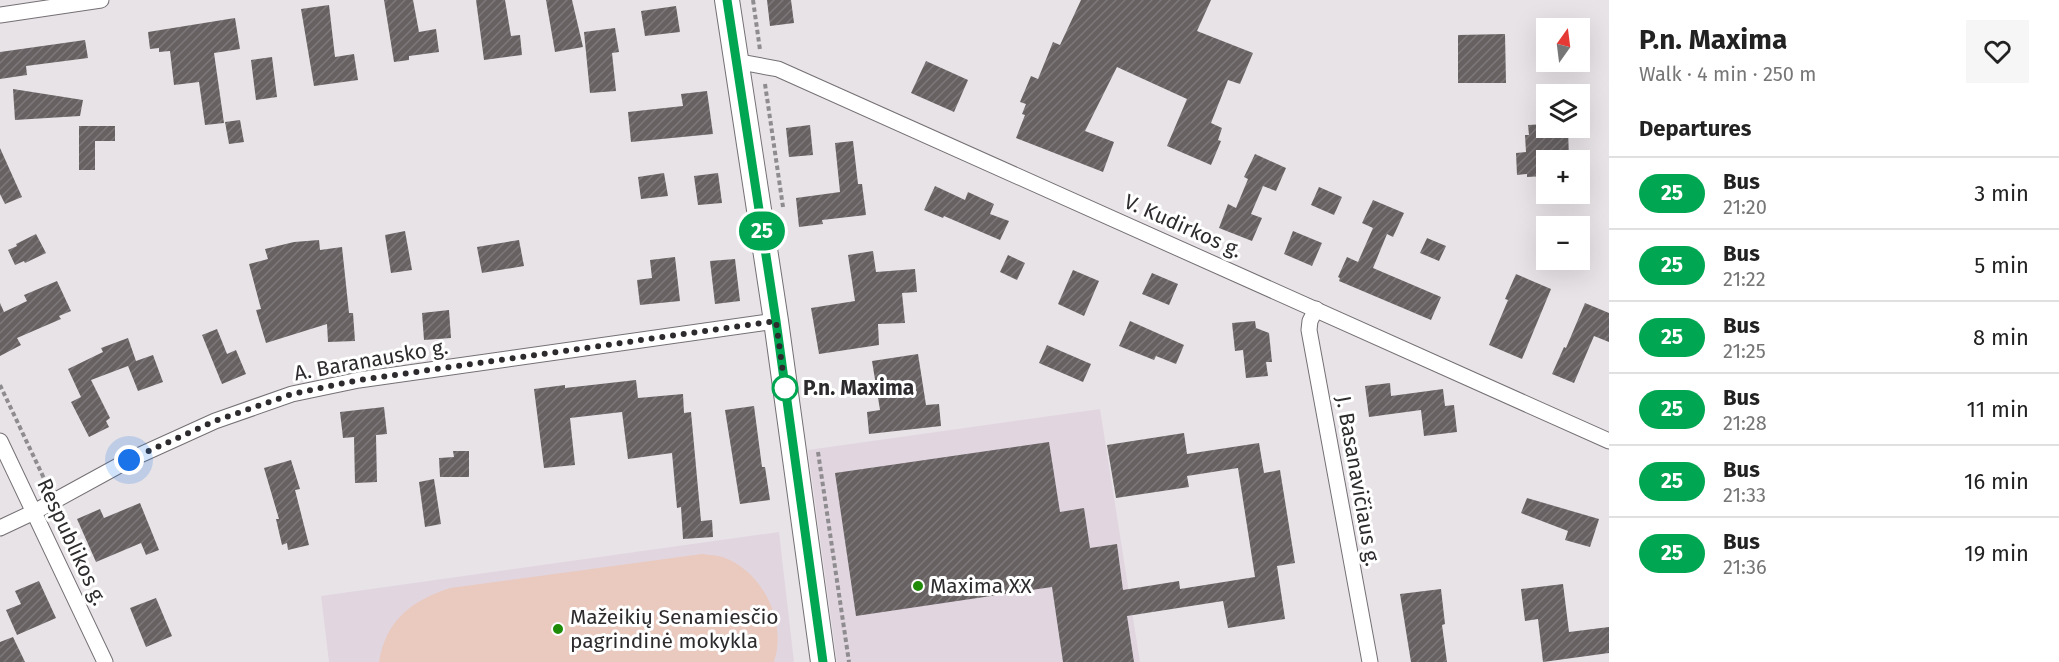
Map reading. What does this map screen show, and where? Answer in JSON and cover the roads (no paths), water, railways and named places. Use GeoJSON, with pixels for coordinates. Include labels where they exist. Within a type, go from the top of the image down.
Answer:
{"type":"FeatureCollection","features":[{"type":"Feature","properties":{"kind":"main road"},"geometry":{"type":"LineString","coordinates":[[727,0],[776,321],[823,662]]}},
{"type":"Feature","properties":{"kind":"street"},"geometry":{"type":"LineString","coordinates":[[0,15],[101,0]]}},
{"type":"Feature","properties":{"kind":"street","name":"V. Kudirkos g."},"geometry":{"type":"LineString","coordinates":[[735,61],[778,69],[1609,441]]}},
{"type":"Feature","properties":{"kind":"street","name":"J. Basanavičiaus g."},"geometry":{"type":"LineString","coordinates":[[1316,309],[1309,330],[1370,662]]}},
{"type":"Feature","properties":{"kind":"street","name":"A. Baranausko g."},"geometry":{"type":"LineString","coordinates":[[0,528],[129,460],[215,421],[292,394],[359,380],[776,321]]}},
{"type":"Feature","properties":{"kind":"street","name":"Respublikos g."},"geometry":{"type":"LineString","coordinates":[[0,441],[105,662]]}},
{"type":"Feature","properties":{"kind":"place","name":"P.n. Maxima"},"geometry":{"type":"Point","coordinates":[785,388]}},
{"type":"Feature","properties":{"kind":"place","name":"Maxima XX"},"geometry":{"type":"Point","coordinates":[918,586]}},
{"type":"Feature","properties":{"kind":"place","name":"Mažeikių Senamiesčio pagrindinė mokykla"},"geometry":{"type":"Point","coordinates":[558,629]}}]}
